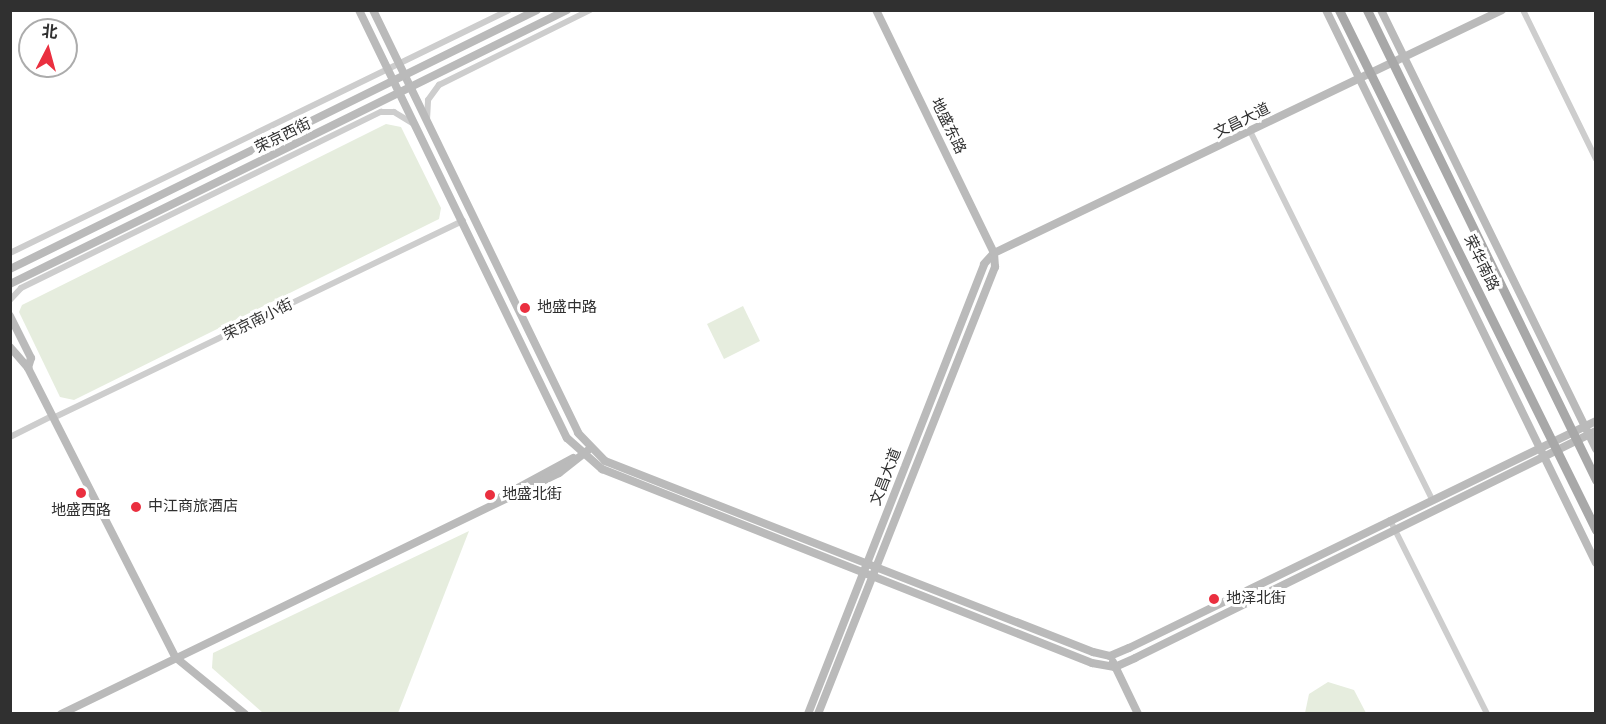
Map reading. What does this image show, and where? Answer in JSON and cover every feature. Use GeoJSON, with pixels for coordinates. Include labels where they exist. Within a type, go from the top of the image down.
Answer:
{"type":"FeatureCollection","features":[{"type":"Feature","properties":{"kind":"main road","name":"荣华南路"},"geometry":{"type":"LineString","coordinates":[[1339,10],[1596,530]]}},
{"type":"Feature","properties":{"kind":"main road","name":"荣华南路"},"geometry":{"type":"LineString","coordinates":[[1367,10],[1596,480]]}},
{"type":"Feature","properties":{"kind":"street"},"geometry":{"type":"LineString","coordinates":[[358,10],[464,221],[567,438],[605,461],[1110,656],[1138,714]]}},
{"type":"Feature","properties":{"kind":"street"},"geometry":{"type":"LineString","coordinates":[[373,10],[578,433],[602,469],[1092,663],[1115,667],[1544,456],[1555,446],[1589,431],[1596,421]]}},
{"type":"Feature","properties":{"kind":"street"},"geometry":{"type":"LineString","coordinates":[[10,253],[509,10]]}},
{"type":"Feature","properties":{"kind":"street","name":"荣京西街"},"geometry":{"type":"LineString","coordinates":[[10,269],[537,10]]}},
{"type":"Feature","properties":{"kind":"street","name":"荣京西街"},"geometry":{"type":"LineString","coordinates":[[10,284],[567,10]]}},
{"type":"Feature","properties":{"kind":"street"},"geometry":{"type":"LineString","coordinates":[[427,121],[428,100],[439,85],[590,10]]}},
{"type":"Feature","properties":{"kind":"street","name":"地盛东路"},"geometry":{"type":"LineString","coordinates":[[876,10],[994,253]]}},
{"type":"Feature","properties":{"kind":"street"},"geometry":{"type":"LineString","coordinates":[[1326,10],[1596,563]]}},
{"type":"Feature","properties":{"kind":"street"},"geometry":{"type":"LineString","coordinates":[[1381,10],[1447,150],[1596,449]]}},
{"type":"Feature","properties":{"kind":"street","name":"文昌大道"},"geometry":{"type":"LineString","coordinates":[[808,714],[984,264],[994,253],[1251,133],[1502,10]]}},
{"type":"Feature","properties":{"kind":"street"},"geometry":{"type":"LineString","coordinates":[[1523,10],[1596,159]]}},
{"type":"Feature","properties":{"kind":"street"},"geometry":{"type":"LineString","coordinates":[[10,300],[21,288],[381,112],[396,113],[415,126]]}},
{"type":"Feature","properties":{"kind":"street"},"geometry":{"type":"LineString","coordinates":[[1251,133],[1432,499]]}},
{"type":"Feature","properties":{"kind":"street"},"geometry":{"type":"LineString","coordinates":[[1447,150],[1450,184]]}},
{"type":"Feature","properties":{"kind":"street","name":"荣京南小街"},"geometry":{"type":"LineString","coordinates":[[10,437],[464,221]]}},
{"type":"Feature","properties":{"kind":"street","name":"文昌大道"},"geometry":{"type":"LineString","coordinates":[[818,714],[995,267],[994,253]]}},
{"type":"Feature","properties":{"kind":"street"},"geometry":{"type":"LineString","coordinates":[[10,316],[31,358],[28,368]]}},
{"type":"Feature","properties":{"kind":"street"},"geometry":{"type":"LineString","coordinates":[[1497,330],[1500,365]]}},
{"type":"Feature","properties":{"kind":"street"},"geometry":{"type":"LineString","coordinates":[[10,347],[28,368],[175,657],[245,714]]}},
{"type":"Feature","properties":{"kind":"street"},"geometry":{"type":"LineString","coordinates":[[1110,656],[1539,447],[1555,446]]}},
{"type":"Feature","properties":{"kind":"street"},"geometry":{"type":"LineString","coordinates":[[62,714],[498,499],[519,483],[588,450]]}},
{"type":"Feature","properties":{"kind":"street"},"geometry":{"type":"LineString","coordinates":[[1390,520],[1487,714]]}},
{"type":"Feature","properties":{"kind":"green space"},"geometry":{"type":"Polygon","coordinates":[[[386,124],[401,127],[441,208],[439,219],[74,400],[60,397],[19,312],[22,305],[386,124]]]}},
{"type":"Feature","properties":{"kind":"green space"},"geometry":{"type":"Polygon","coordinates":[[[743,306],[760,341],[724,359],[707,324],[743,306]]]}},
{"type":"Feature","properties":{"kind":"green space"},"geometry":{"type":"Polygon","coordinates":[[[469,531],[398,713],[263,713],[212,668],[213,653],[469,531]]]}},
{"type":"Feature","properties":{"kind":"green space"},"geometry":{"type":"Polygon","coordinates":[[[1328,682],[1354,690],[1366,713],[1305,713],[1309,694],[1328,682]]]}},
{"type":"Feature","properties":{"kind":"place","name":"地盛中路"},"geometry":{"type":"Point","coordinates":[525,308]}},
{"type":"Feature","properties":{"kind":"place","name":"地盛西路"},"geometry":{"type":"Point","coordinates":[81,493]}},
{"type":"Feature","properties":{"kind":"place","name":"地盛北街"},"geometry":{"type":"Point","coordinates":[490,495]}},
{"type":"Feature","properties":{"kind":"place","name":"中江商旅酒店"},"geometry":{"type":"Point","coordinates":[136,507]}},
{"type":"Feature","properties":{"kind":"place","name":"地泽北街"},"geometry":{"type":"Point","coordinates":[1214,599]}}]}
